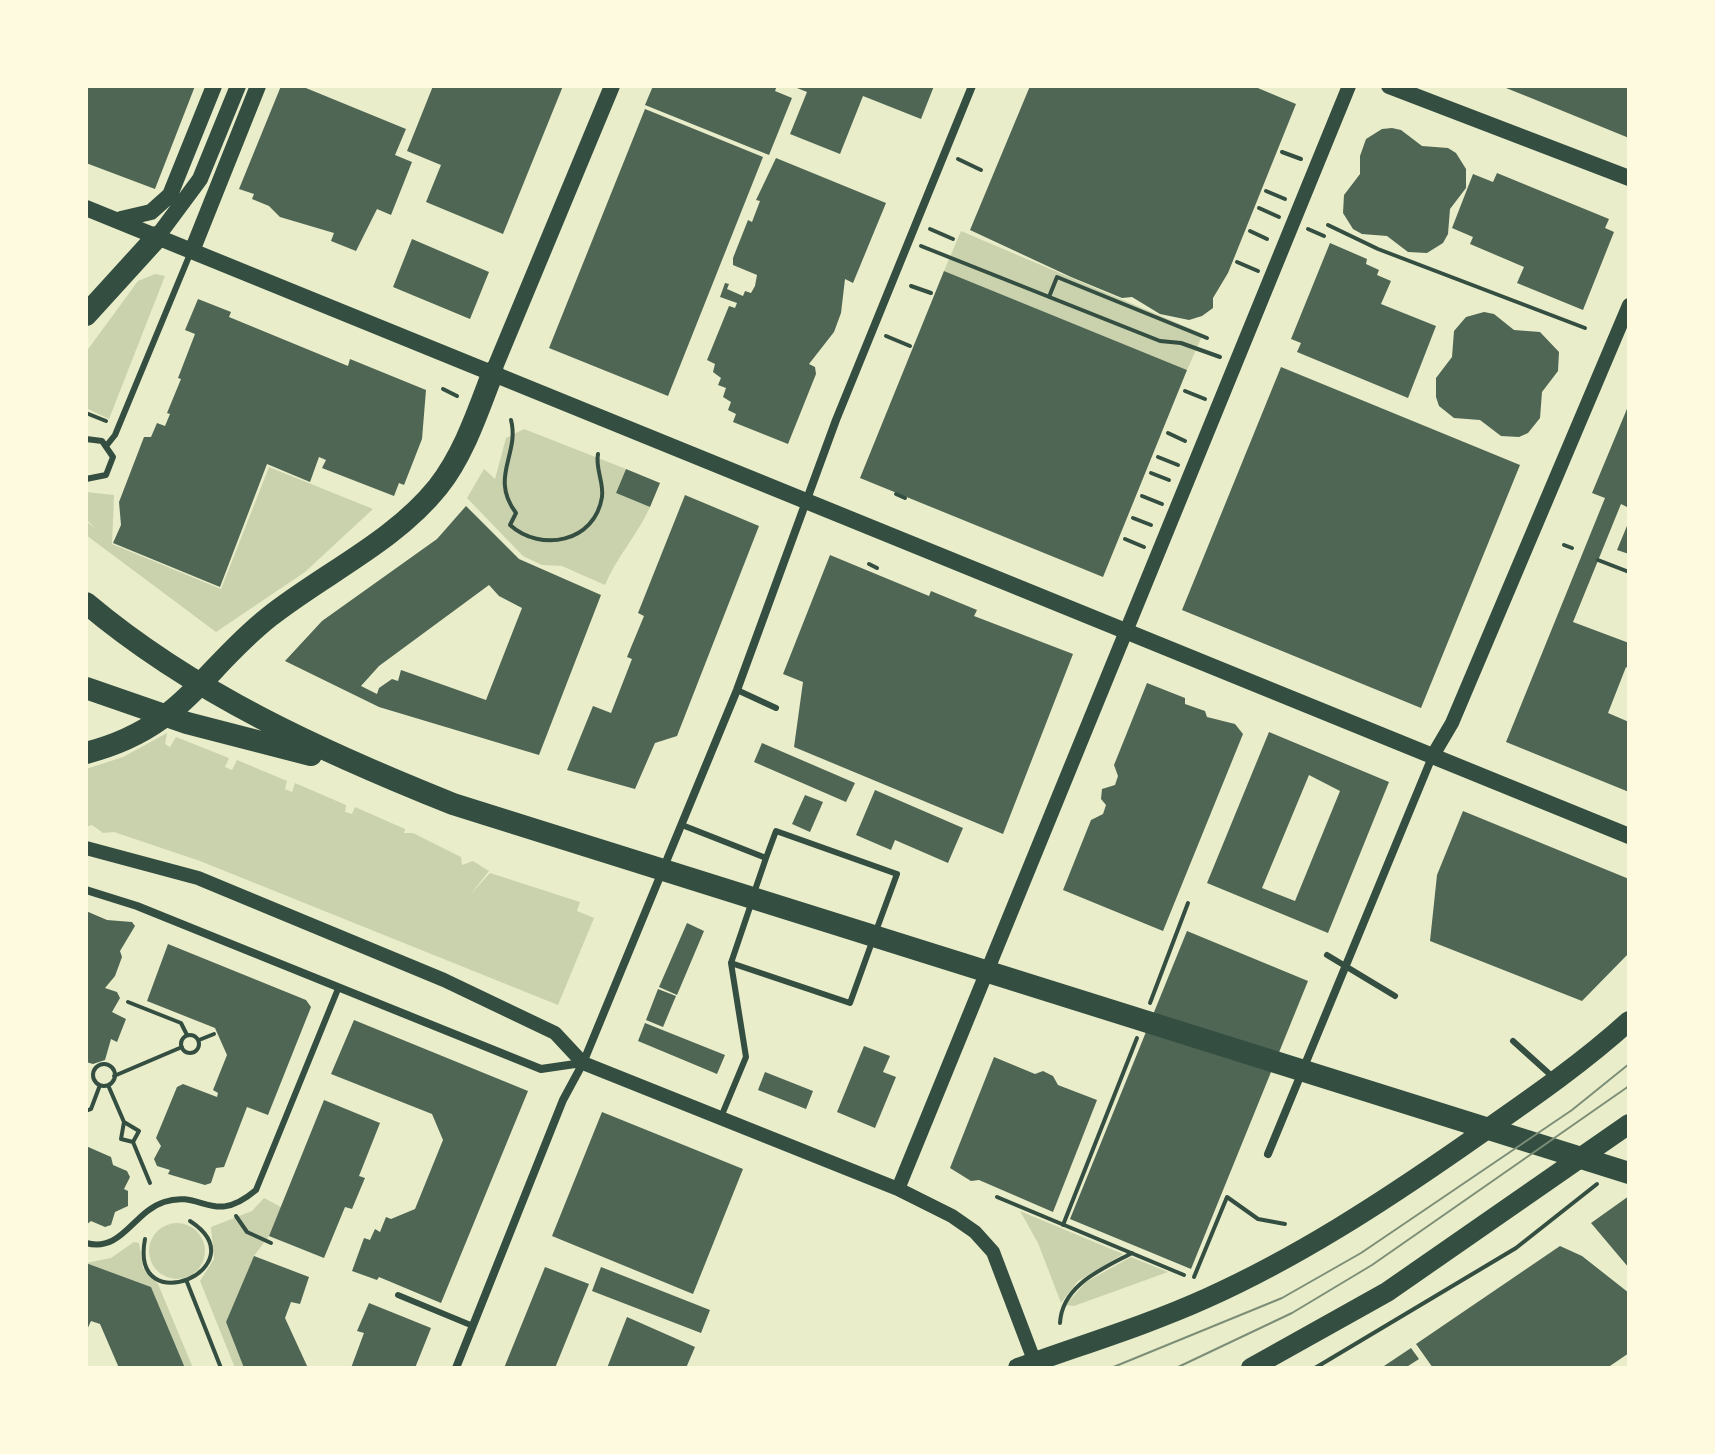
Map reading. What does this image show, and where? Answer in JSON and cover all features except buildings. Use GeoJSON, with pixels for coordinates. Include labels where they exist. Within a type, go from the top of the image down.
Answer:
{"type":"FeatureCollection","features":[{"type":"Feature","properties":{"kind":"highway"},"geometry":{"type":"LineString","coordinates":[[86,315],[157,237]]}},
{"type":"Feature","properties":{"kind":"highway"},"geometry":{"type":"LineString","coordinates":[[86,753],[135,735],[175,711],[268,618],[426,500],[460,451],[493,372]]}},
{"type":"Feature","properties":{"kind":"highway"},"geometry":{"type":"LineString","coordinates":[[90,604],[165,660],[235,705],[378,774],[453,804],[1629,1173]]}},
{"type":"Feature","properties":{"kind":"highway"},"geometry":{"type":"LineString","coordinates":[[90,604],[283,716],[456,792],[1629,1162]]}},
{"type":"Feature","properties":{"kind":"highway"},"geometry":{"type":"LineString","coordinates":[[86,688],[187,723],[378,774]]}},
{"type":"Feature","properties":{"kind":"main road"},"geometry":{"type":"LineString","coordinates":[[113,219],[151,212],[167,199],[214,86]]}},
{"type":"Feature","properties":{"kind":"main road"},"geometry":{"type":"LineString","coordinates":[[157,237],[200,179],[238,86]]}},
{"type":"Feature","properties":{"kind":"main road"},"geometry":{"type":"LineString","coordinates":[[192,251],[258,86]]}},
{"type":"Feature","properties":{"kind":"main road"},"geometry":{"type":"LineString","coordinates":[[493,372],[612,86]]}},
{"type":"Feature","properties":{"kind":"main road"},"geometry":{"type":"LineString","coordinates":[[1389,86],[1629,178]]}},
{"type":"Feature","properties":{"kind":"main road"},"geometry":{"type":"LineString","coordinates":[[86,208],[1629,836]]}},
{"type":"Feature","properties":{"kind":"main road"},"geometry":{"type":"LineString","coordinates":[[1030,1366],[1152,1321],[1302,1250],[1387,1198],[1557,1081],[1629,1021]]}},
{"type":"Feature","properties":{"kind":"main road"},"geometry":{"type":"LineString","coordinates":[[1251,1368],[1337,1322],[1424,1268],[1629,1124]]}},
{"type":"Feature","properties":{"kind":"street"},"geometry":{"type":"LineString","coordinates":[[456,1368],[563,1100],[583,1063],[737,690],[872,330],[972,86]]}},
{"type":"Feature","properties":{"kind":"street"},"geometry":{"type":"LineString","coordinates":[[898,1189],[1349,86]]}},
{"type":"Feature","properties":{"kind":"street"},"geometry":{"type":"LineString","coordinates":[[1268,1154],[1432,757],[1452,723],[1629,305]]}},
{"type":"Feature","properties":{"kind":"street"},"geometry":{"type":"LineString","coordinates":[[86,848],[198,878],[444,980],[555,1033],[583,1063],[898,1189],[952,1216],[975,1232],[993,1252],[1030,1366]]}},
{"type":"Feature","properties":{"kind":"street"},"geometry":{"type":"LineString","coordinates":[[86,890],[137,906],[541,1069],[583,1063]]}},
{"type":"Feature","properties":{"kind":"lane"},"geometry":{"type":"LineString","coordinates":[[107,445],[119,426],[192,251]]}},
{"type":"Feature","properties":{"kind":"lane"},"geometry":{"type":"LineString","coordinates":[[86,439],[95,438],[107,445],[113,457],[110,470],[100,478],[86,479]]}},
{"type":"Feature","properties":{"kind":"lane"},"geometry":{"type":"LineString","coordinates":[[737,690],[776,708]]}},
{"type":"Feature","properties":{"kind":"lane"},"geometry":{"type":"LineString","coordinates":[[682,825],[766,858]]}},
{"type":"Feature","properties":{"kind":"lane"},"geometry":{"type":"LineString","coordinates":[[720,1118],[746,1057],[731,963],[776,831],[897,874],[850,1003],[731,963]]}},
{"type":"Feature","properties":{"kind":"lane"},"geometry":{"type":"LineString","coordinates":[[1327,955],[1346,963],[1395,996]]}},
{"type":"Feature","properties":{"kind":"lane"},"geometry":{"type":"LineString","coordinates":[[86,1243],[104,1246],[119,1239],[146,1210],[168,1200],[183,1198],[212,1207],[225,1207],[242,1202],[256,1190],[338,989]]}},
{"type":"Feature","properties":{"kind":"lane"},"geometry":{"type":"LineString","coordinates":[[1513,1041],[1557,1081]]}},
{"type":"Feature","properties":{"kind":"lane"},"geometry":{"type":"LineString","coordinates":[[398,1295],[473,1326]]}},
{"type":"Feature","properties":{"kind":"path"},"geometry":{"type":"LineString","coordinates":[[1282,152],[1301,159]]}},
{"type":"Feature","properties":{"kind":"path"},"geometry":{"type":"LineString","coordinates":[[944,153],[981,170]]}},
{"type":"Feature","properties":{"kind":"path"},"geometry":{"type":"LineString","coordinates":[[1266,191],[1285,199]]}},
{"type":"Feature","properties":{"kind":"path"},"geometry":{"type":"LineString","coordinates":[[1259,208],[1279,217]]}},
{"type":"Feature","properties":{"kind":"path"},"geometry":{"type":"LineString","coordinates":[[916,223],[953,239]]}},
{"type":"Feature","properties":{"kind":"path"},"geometry":{"type":"LineString","coordinates":[[1328,225],[1378,249],[1585,328]]}},
{"type":"Feature","properties":{"kind":"path"},"geometry":{"type":"LineString","coordinates":[[1250,231],[1270,240]]}},
{"type":"Feature","properties":{"kind":"path"},"geometry":{"type":"LineString","coordinates":[[909,240],[1160,341],[1181,343],[1222,358]]}},
{"type":"Feature","properties":{"kind":"path"},"geometry":{"type":"LineString","coordinates":[[1049,297],[1057,277],[1207,338]]}},
{"type":"Feature","properties":{"kind":"path"},"geometry":{"type":"LineString","coordinates":[[911,286],[931,293]]}},
{"type":"Feature","properties":{"kind":"path"},"geometry":{"type":"LineString","coordinates":[[872,330],[910,346]]}},
{"type":"Feature","properties":{"kind":"path"},"geometry":{"type":"LineString","coordinates":[[443,389],[457,396]]}},
{"type":"Feature","properties":{"kind":"path"},"geometry":{"type":"LineString","coordinates":[[1185,391],[1205,399]]}},
{"type":"Feature","properties":{"kind":"path"},"geometry":{"type":"LineString","coordinates":[[86,413],[108,422]]}},
{"type":"Feature","properties":{"kind":"path"},"geometry":{"type":"LineString","coordinates":[[511,420],[515,436],[507,456],[503,482],[509,504],[516,513],[510,525],[533,541],[567,539],[592,521],[603,493],[598,454]]}},
{"type":"Feature","properties":{"kind":"path"},"geometry":{"type":"LineString","coordinates":[[1168,433],[1187,442]]}},
{"type":"Feature","properties":{"kind":"path"},"geometry":{"type":"LineString","coordinates":[[1158,457],[1178,465]]}},
{"type":"Feature","properties":{"kind":"path"},"geometry":{"type":"LineString","coordinates":[[1151,473],[1171,481]]}},
{"type":"Feature","properties":{"kind":"path"},"geometry":{"type":"LineString","coordinates":[[896,494],[905,498]]}},
{"type":"Feature","properties":{"kind":"path"},"geometry":{"type":"LineString","coordinates":[[1142,496],[1162,504]]}},
{"type":"Feature","properties":{"kind":"path"},"geometry":{"type":"LineString","coordinates":[[1133,518],[1153,526]]}},
{"type":"Feature","properties":{"kind":"path"},"geometry":{"type":"LineString","coordinates":[[1125,539],[1144,547]]}},
{"type":"Feature","properties":{"kind":"path"},"geometry":{"type":"LineString","coordinates":[[1564,545],[1572,548]]}},
{"type":"Feature","properties":{"kind":"path"},"geometry":{"type":"LineString","coordinates":[[1598,560],[1629,572]]}},
{"type":"Feature","properties":{"kind":"path"},"geometry":{"type":"LineString","coordinates":[[869,564],[877,568]]}},
{"type":"Feature","properties":{"kind":"path"},"geometry":{"type":"LineString","coordinates":[[1150,1004],[1188,903]]}},
{"type":"Feature","properties":{"kind":"path"},"geometry":{"type":"LineString","coordinates":[[108,1085],[114,1076],[182,1047],[187,1035],[181,1023],[128,1002]]}},
{"type":"Feature","properties":{"kind":"path"},"geometry":{"type":"LineString","coordinates":[[1063,1225],[1139,1033]]}},
{"type":"Feature","properties":{"kind":"path"},"geometry":{"type":"LineString","coordinates":[[182,1047],[186,1052],[195,1052],[199,1040],[214,1034]]}},
{"type":"Feature","properties":{"kind":"path"},"geometry":{"type":"LineString","coordinates":[[187,1035],[199,1040]]}},
{"type":"Feature","properties":{"kind":"path"},"geometry":{"type":"LineString","coordinates":[[108,1085],[100,1085],[93,1078],[98,1066],[108,1065],[114,1076]]}},
{"type":"Feature","properties":{"kind":"path"},"geometry":{"type":"LineString","coordinates":[[86,1111],[91,1109],[100,1085]]}},
{"type":"Feature","properties":{"kind":"path"},"geometry":{"type":"LineString","coordinates":[[108,1085],[124,1122],[121,1139],[133,1142]]}},
{"type":"Feature","properties":{"kind":"path"},"geometry":{"type":"LineString","coordinates":[[124,1122],[139,1131],[133,1142]]}},
{"type":"Feature","properties":{"kind":"path"},"geometry":{"type":"LineString","coordinates":[[133,1142],[150,1183]]}},
{"type":"Feature","properties":{"kind":"path"},"geometry":{"type":"LineString","coordinates":[[1315,1368],[1516,1248],[1604,1179]]}},
{"type":"Feature","properties":{"kind":"path"},"geometry":{"type":"LineString","coordinates":[[997,1197],[1184,1275]]}},
{"type":"Feature","properties":{"kind":"path"},"geometry":{"type":"LineString","coordinates":[[1194,1277],[1227,1197],[1258,1219],[1285,1224]]}},
{"type":"Feature","properties":{"kind":"path"},"geometry":{"type":"LineString","coordinates":[[236,1215],[247,1232],[271,1243]]}},
{"type":"Feature","properties":{"kind":"path"},"geometry":{"type":"LineString","coordinates":[[145,1239],[144,1258],[153,1274],[169,1283],[187,1282],[202,1272],[209,1257],[203,1232],[190,1221]]}},
{"type":"Feature","properties":{"kind":"path"},"geometry":{"type":"LineString","coordinates":[[1060,1323],[1064,1303],[1079,1284],[1132,1253]]}},
{"type":"Feature","properties":{"kind":"path"},"geometry":{"type":"LineString","coordinates":[[187,1282],[221,1368]]}},
{"type":"Feature","properties":{"kind":"green space"},"geometry":{"type":"Polygon","coordinates":[[[961,231],[1203,334],[1187,370],[944,271],[961,231]]]}},
{"type":"Feature","properties":{"kind":"green space"},"geometry":{"type":"Polygon","coordinates":[[[155,274],[165,276],[109,419],[86,408],[86,352],[138,281],[155,274]]]}},
{"type":"Feature","properties":{"kind":"green space"},"geometry":{"type":"Polygon","coordinates":[[[524,429],[626,469],[616,493],[650,507],[605,585],[562,566],[542,565],[523,556],[467,498],[484,469],[495,479],[506,438],[524,429]]]}},
{"type":"Feature","properties":{"kind":"green space"},"geometry":{"type":"Polygon","coordinates":[[[269,467],[373,509],[305,572],[216,632],[86,535],[86,521],[96,529],[86,519],[86,492],[114,495],[112,544],[221,589],[269,467]]]}},
{"type":"Feature","properties":{"kind":"green space"},"geometry":{"type":"Polygon","coordinates":[[[167,733],[165,744],[170,747],[176,737],[229,758],[225,767],[232,770],[237,760],[287,781],[285,789],[292,792],[295,783],[346,805],[345,812],[352,814],[355,807],[405,829],[404,833],[413,833],[461,857],[462,865],[473,861],[489,871],[470,895],[490,873],[580,902],[577,911],[594,918],[558,1005],[200,861],[114,832],[103,833],[92,825],[86,827],[86,769],[123,757],[167,733]]]}},
{"type":"Feature","properties":{"kind":"green space"},"geometry":{"type":"Polygon","coordinates":[[[264,1198],[281,1207],[269,1236],[254,1256],[226,1322],[244,1368],[235,1368],[200,1281],[214,1259],[211,1227],[252,1211],[264,1198]]]}},
{"type":"Feature","properties":{"kind":"green space"},"geometry":{"type":"Polygon","coordinates":[[[1020,1211],[1123,1254],[1078,1281],[1061,1303],[1038,1243],[1020,1211]]]}},
{"type":"Feature","properties":{"kind":"green space"},"geometry":{"type":"Polygon","coordinates":[[[177,1223],[197,1231],[205,1251],[197,1271],[177,1279],[157,1271],[149,1251],[157,1231],[177,1223]]]}},
{"type":"Feature","properties":{"kind":"green space"},"geometry":{"type":"Polygon","coordinates":[[[134,1242],[139,1243],[143,1268],[158,1284],[193,1368],[185,1368],[151,1287],[86,1263],[111,1258],[134,1242]]]}},
{"type":"Feature","properties":{"kind":"green space"},"geometry":{"type":"Polygon","coordinates":[[[1131,1257],[1168,1272],[1074,1306],[1065,1305],[1086,1282],[1131,1257]]]}},
{"type":"Feature","properties":{"kind":"tram line"},"geometry":{"type":"LineString","coordinates":[[1111,1368],[1282,1298],[1361,1253],[1572,1110],[1629,1064]]}},
{"type":"Feature","properties":{"kind":"tram line"},"geometry":{"type":"LineString","coordinates":[[1176,1368],[1292,1313],[1372,1265],[1629,1086]]}}]}
